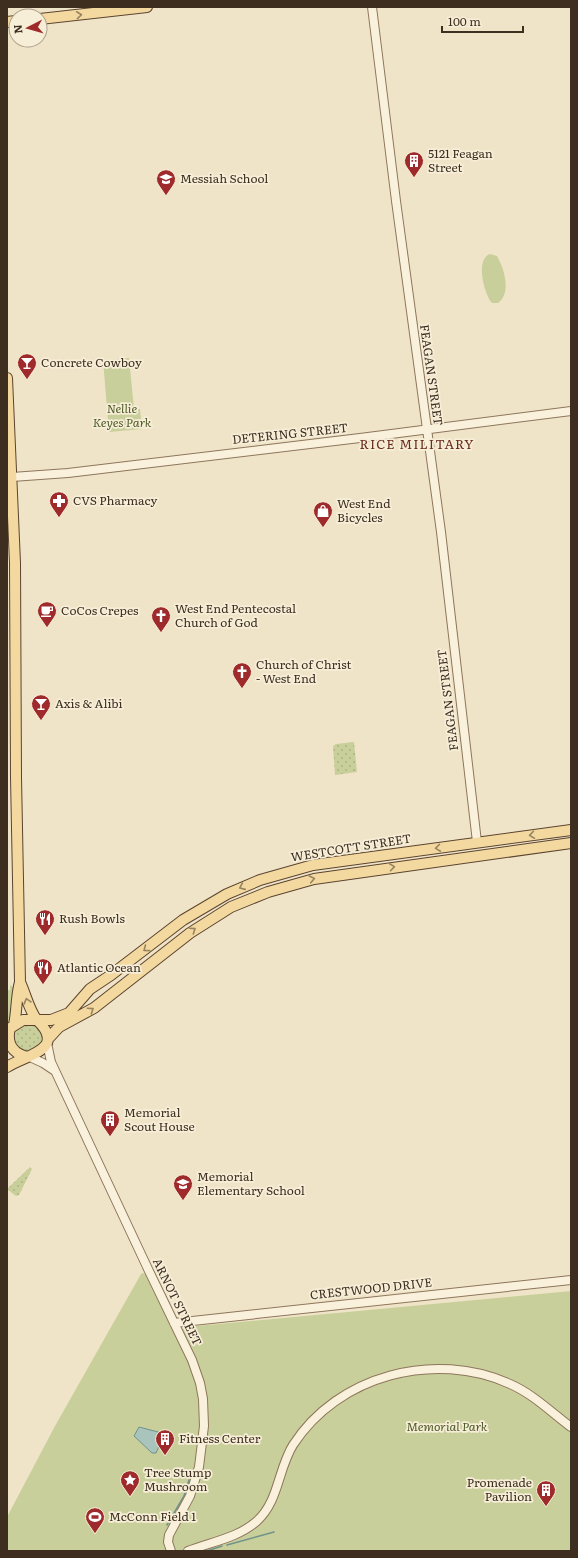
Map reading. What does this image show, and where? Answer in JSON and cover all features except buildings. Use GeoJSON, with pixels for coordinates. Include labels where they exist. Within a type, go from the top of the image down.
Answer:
{"type":"FeatureCollection","features":[{"type":"Feature","properties":{"kind":"main road"},"geometry":{"type":"LineString","coordinates":[[48,18],[148,7]]}},
{"type":"Feature","properties":{"kind":"main road"},"geometry":{"type":"LineString","coordinates":[[7,378],[12,477],[10,564],[20,982],[17,993],[17,1009],[8,1037],[11,1047],[17,1053],[28,1057]]}},
{"type":"Feature","properties":{"kind":"main road","name":"WESTCOTT STREET"},"geometry":{"type":"LineString","coordinates":[[36,1019],[51,1020],[69,1013],[90,989],[111,975],[183,920],[212,902],[274,875],[313,865],[571,830]]}},
{"type":"Feature","properties":{"kind":"main road"},"geometry":{"type":"LineString","coordinates":[[477,842],[479,856]]}},
{"type":"Feature","properties":{"kind":"main road","name":"WESTCOTT STREET"},"geometry":{"type":"LineString","coordinates":[[47,1041],[59,1027],[94,1008],[190,933],[231,907],[277,888],[314,879],[571,843]]}},
{"type":"Feature","properties":{"kind":"main road"},"geometry":{"type":"LineString","coordinates":[[7,1067],[39,1053],[47,1041],[46,1030],[29,1008],[20,982]]}},
{"type":"Feature","properties":{"kind":"main road"},"geometry":{"type":"LineString","coordinates":[[10,1028],[23,1020],[36,1019]]}},
{"type":"Feature","properties":{"kind":"street","name":"FEAGAN STREET"},"geometry":{"type":"LineString","coordinates":[[372,7],[396,201],[441,532],[477,842]]}},
{"type":"Feature","properties":{"kind":"street","name":"DETERING STREET"},"geometry":{"type":"LineString","coordinates":[[12,477],[68,473],[571,411]]}},
{"type":"Feature","properties":{"kind":"street","name":"ARNOT STREET"},"geometry":{"type":"LineString","coordinates":[[47,1041],[50,1059],[148,1270],[192,1360],[200,1382],[203,1399],[204,1426],[199,1467],[188,1501],[169,1534],[168,1542],[172,1551]]}},
{"type":"Feature","properties":{"kind":"street"},"geometry":{"type":"LineString","coordinates":[[28,1057],[43,1063],[56,1072]]}},
{"type":"Feature","properties":{"kind":"street","name":"CRESTWOOD DRIVE"},"geometry":{"type":"LineString","coordinates":[[174,1323],[571,1280]]}},
{"type":"Feature","properties":{"kind":"street"},"geometry":{"type":"LineString","coordinates":[[188,1551],[229,1537],[245,1530],[257,1521],[265,1512],[273,1498],[283,1465],[292,1446],[320,1413],[341,1397],[365,1384],[386,1376],[413,1370],[431,1369],[455,1370],[488,1376],[511,1384],[534,1398],[571,1427]]}},
{"type":"Feature","properties":{"kind":"green space"},"geometry":{"type":"Polygon","coordinates":[[[490,254],[497,256],[502,267],[505,280],[505,293],[498,303],[492,303],[489,299],[482,277],[483,262],[485,257],[490,254]]]}},
{"type":"Feature","properties":{"kind":"green space","name":"Nellie Keyes Park"},"geometry":{"type":"Polygon","coordinates":[[[129,358],[134,409],[140,409],[142,429],[109,432],[103,360],[129,358]]]}},
{"type":"Feature","properties":{"kind":"green space"},"geometry":{"type":"Polygon","coordinates":[[[354,742],[357,772],[335,775],[333,746],[336,744],[354,742]]]}},
{"type":"Feature","properties":{"kind":"green space"},"geometry":{"type":"Polygon","coordinates":[[[10,985],[13,987],[14,1007],[12,1016],[7,1026],[7,990],[10,990],[10,985]]]}},
{"type":"Feature","properties":{"kind":"green space"},"geometry":{"type":"Polygon","coordinates":[[[28,1023],[38,1027],[42,1037],[38,1047],[28,1051],[18,1047],[14,1037],[18,1027],[28,1023]]]}},
{"type":"Feature","properties":{"kind":"green space"},"geometry":{"type":"Polygon","coordinates":[[[30,1167],[32,1169],[19,1195],[16,1196],[8,1190],[8,1188],[30,1167]]]}},
{"type":"Feature","properties":{"kind":"green space","name":"Memorial Park"},"geometry":{"type":"Polygon","coordinates":[[[143,1273],[148,1275],[176,1333],[186,1327],[571,1291],[571,1551],[7,1551],[7,1517],[55,1426],[141,1274],[143,1273]]]}},
{"type":"Feature","properties":{"kind":"water"},"geometry":{"type":"Polygon","coordinates":[[[139,1427],[162,1433],[163,1437],[156,1453],[152,1453],[134,1436],[139,1427]]]}},
{"type":"Feature","properties":{"kind":"waterway"},"geometry":{"type":"LineString","coordinates":[[167,1525],[184,1496],[189,1480]]}},
{"type":"Feature","properties":{"kind":"waterway"},"geometry":{"type":"LineString","coordinates":[[227,1545],[274,1532]]}},
{"type":"Feature","properties":{"kind":"waterway"},"geometry":{"type":"LineString","coordinates":[[207,1551],[222,1546]]}},
{"type":"Feature","properties":{"kind":"place","name":"5121 Feagan Street"},"geometry":{"type":"Point","coordinates":[414,178]}},
{"type":"Feature","properties":{"kind":"place","name":"Messiah School"},"geometry":{"type":"Point","coordinates":[166,196]}},
{"type":"Feature","properties":{"kind":"place","name":"Concrete Cowboy"},"geometry":{"type":"Point","coordinates":[27,380]}},
{"type":"Feature","properties":{"kind":"place","name":"CVS Pharmacy"},"geometry":{"type":"Point","coordinates":[59,518]}},
{"type":"Feature","properties":{"kind":"place","name":"West End Bicycles"},"geometry":{"type":"Point","coordinates":[323,528]}},
{"type":"Feature","properties":{"kind":"place","name":"CoCos Crepes"},"geometry":{"type":"Point","coordinates":[47,628]}},
{"type":"Feature","properties":{"kind":"place","name":"West End Pentecostal Church of God"},"geometry":{"type":"Point","coordinates":[161,633]}},
{"type":"Feature","properties":{"kind":"place","name":"Church of Christ - West End"},"geometry":{"type":"Point","coordinates":[242,689]}},
{"type":"Feature","properties":{"kind":"place","name":"Axis & Alibi"},"geometry":{"type":"Point","coordinates":[41,721]}},
{"type":"Feature","properties":{"kind":"place","name":"Rush Bowls"},"geometry":{"type":"Point","coordinates":[45,936]}},
{"type":"Feature","properties":{"kind":"place","name":"Atlantic Ocean"},"geometry":{"type":"Point","coordinates":[43,985]}},
{"type":"Feature","properties":{"kind":"place","name":"Memorial Scout House"},"geometry":{"type":"Point","coordinates":[110,1137]}},
{"type":"Feature","properties":{"kind":"place","name":"Memorial Elementary School"},"geometry":{"type":"Point","coordinates":[183,1201]}},
{"type":"Feature","properties":{"kind":"place","name":"Fitness Center"},"geometry":{"type":"Point","coordinates":[165,1456]}},
{"type":"Feature","properties":{"kind":"place","name":"Tree Stump Mushroom"},"geometry":{"type":"Point","coordinates":[130,1497]}},
{"type":"Feature","properties":{"kind":"place","name":"Promenade Pavilion"},"geometry":{"type":"Point","coordinates":[546,1507]}},
{"type":"Feature","properties":{"kind":"place","name":"McConn Field 1"},"geometry":{"type":"Point","coordinates":[95,1534]}},
{"type":"Feature","properties":{"kind":"district","name":"RICE MILITARY"},"geometry":{"type":"Point","coordinates":[417,444]}}]}
